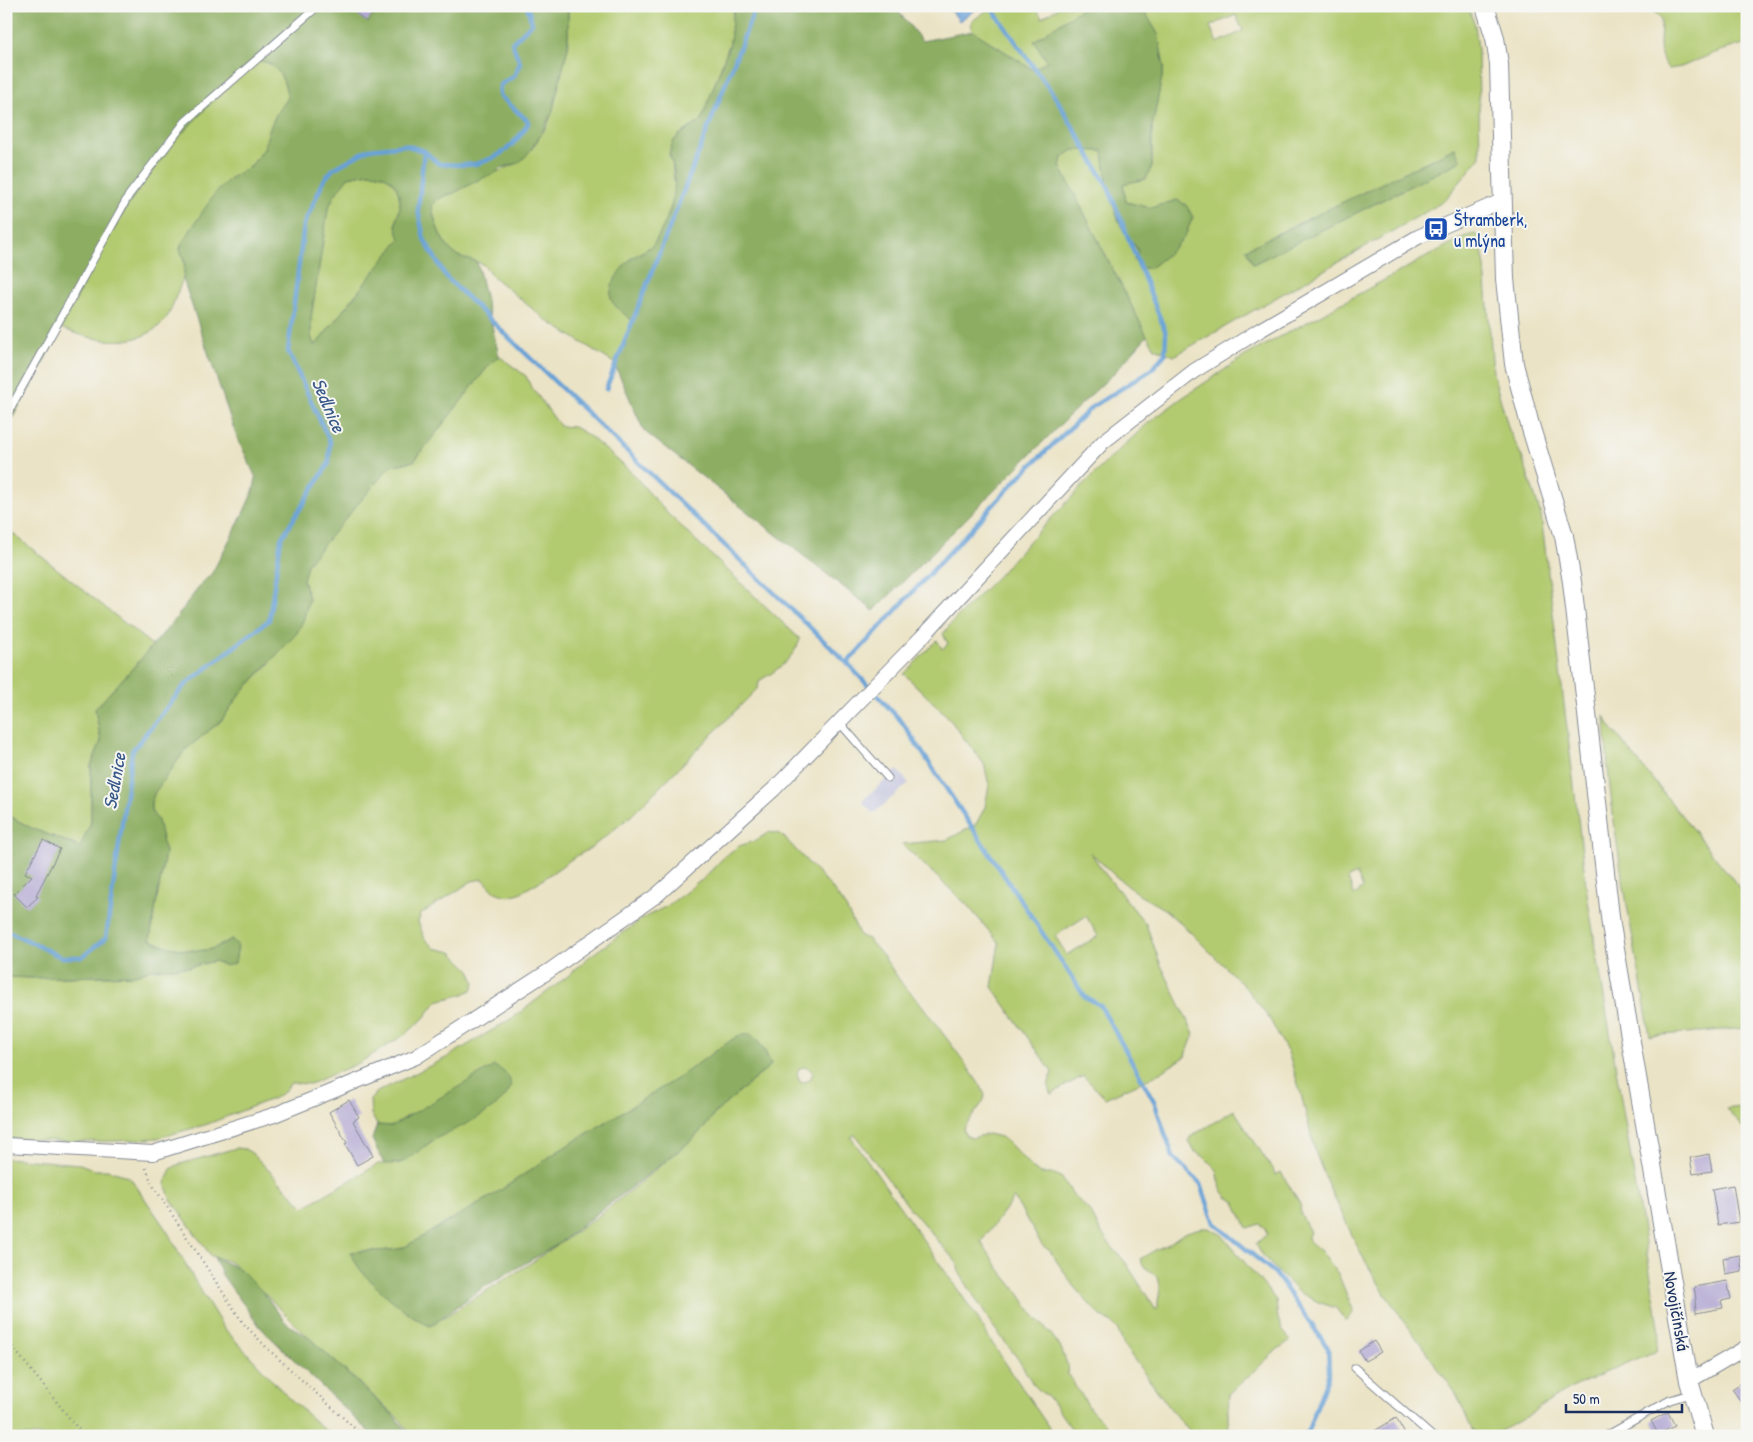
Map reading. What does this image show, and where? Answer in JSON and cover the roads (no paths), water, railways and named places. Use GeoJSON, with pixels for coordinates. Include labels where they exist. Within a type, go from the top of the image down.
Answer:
{"type":"FeatureCollection","features":[{"type":"Feature","properties":{"kind":"street","name":"Novojičínská"},"geometry":{"type":"LineString","coordinates":[[1485,6],[1495,38],[1500,64],[1505,279],[1514,364],[1530,426],[1564,536],[1569,564],[1611,925],[1664,1241],[1691,1387],[1705,1436]]}},
{"type":"Feature","properties":{"kind":"street"},"geometry":{"type":"LineString","coordinates":[[6,1145],[153,1153],[274,1115],[416,1057],[549,970],[657,895],[774,789],[921,638],[1110,436],[1194,372],[1260,330],[1418,237],[1504,200]]}},
{"type":"Feature","properties":{"kind":"street","name":"Novojičínská"},"geometry":{"type":"LineString","coordinates":[[1691,1387],[1747,1347]]}},
{"type":"Feature","properties":{"kind":"lane"},"geometry":{"type":"LineString","coordinates":[[6,416],[129,195],[186,122],[318,6]]}},
{"type":"Feature","properties":{"kind":"lane"},"geometry":{"type":"LineString","coordinates":[[839,722],[888,778]]}},
{"type":"Feature","properties":{"kind":"lane"},"geometry":{"type":"LineString","coordinates":[[1356,1368],[1432,1436]]}},
{"type":"Feature","properties":{"kind":"lane"},"geometry":{"type":"LineString","coordinates":[[1606,1436],[1691,1387]]}},
{"type":"Feature","properties":{"kind":"water"},"geometry":{"type":"Polygon","coordinates":[[[948,6],[981,6],[959,21],[948,6]]]}},
{"type":"Feature","properties":{"kind":"waterway","name":"Sedlnice"},"geometry":{"type":"LineString","coordinates":[[6,930],[61,957],[82,957],[106,938],[132,751],[185,685],[269,620],[281,539],[329,463],[330,442],[288,351],[304,224],[324,180],[333,169],[369,149],[405,145],[424,151],[439,164],[462,165],[475,164],[493,158],[507,149],[519,137],[529,122],[499,95],[500,85],[514,76],[520,63],[512,43],[532,23],[527,6]]}},
{"type":"Feature","properties":{"kind":"waterway"},"geometry":{"type":"LineString","coordinates":[[606,389],[756,6]]}},
{"type":"Feature","properties":{"kind":"waterway"},"geometry":{"type":"LineString","coordinates":[[847,663],[1021,475],[1092,407],[1151,370],[1165,354],[1166,333],[1108,187],[1058,101],[990,6]]}},
{"type":"Feature","properties":{"kind":"waterway"},"geometry":{"type":"LineString","coordinates":[[424,151],[418,210],[424,239],[446,277],[847,663],[902,722],[1085,997],[1100,1005],[1154,1101],[1173,1157],[1201,1184],[1214,1223],[1275,1273],[1328,1348],[1329,1373],[1306,1436]]}},
{"type":"Feature","properties":{"kind":"place","name":"Štramberk, u mlýna"},"geometry":{"type":"Point","coordinates":[1436,229]}}]}
